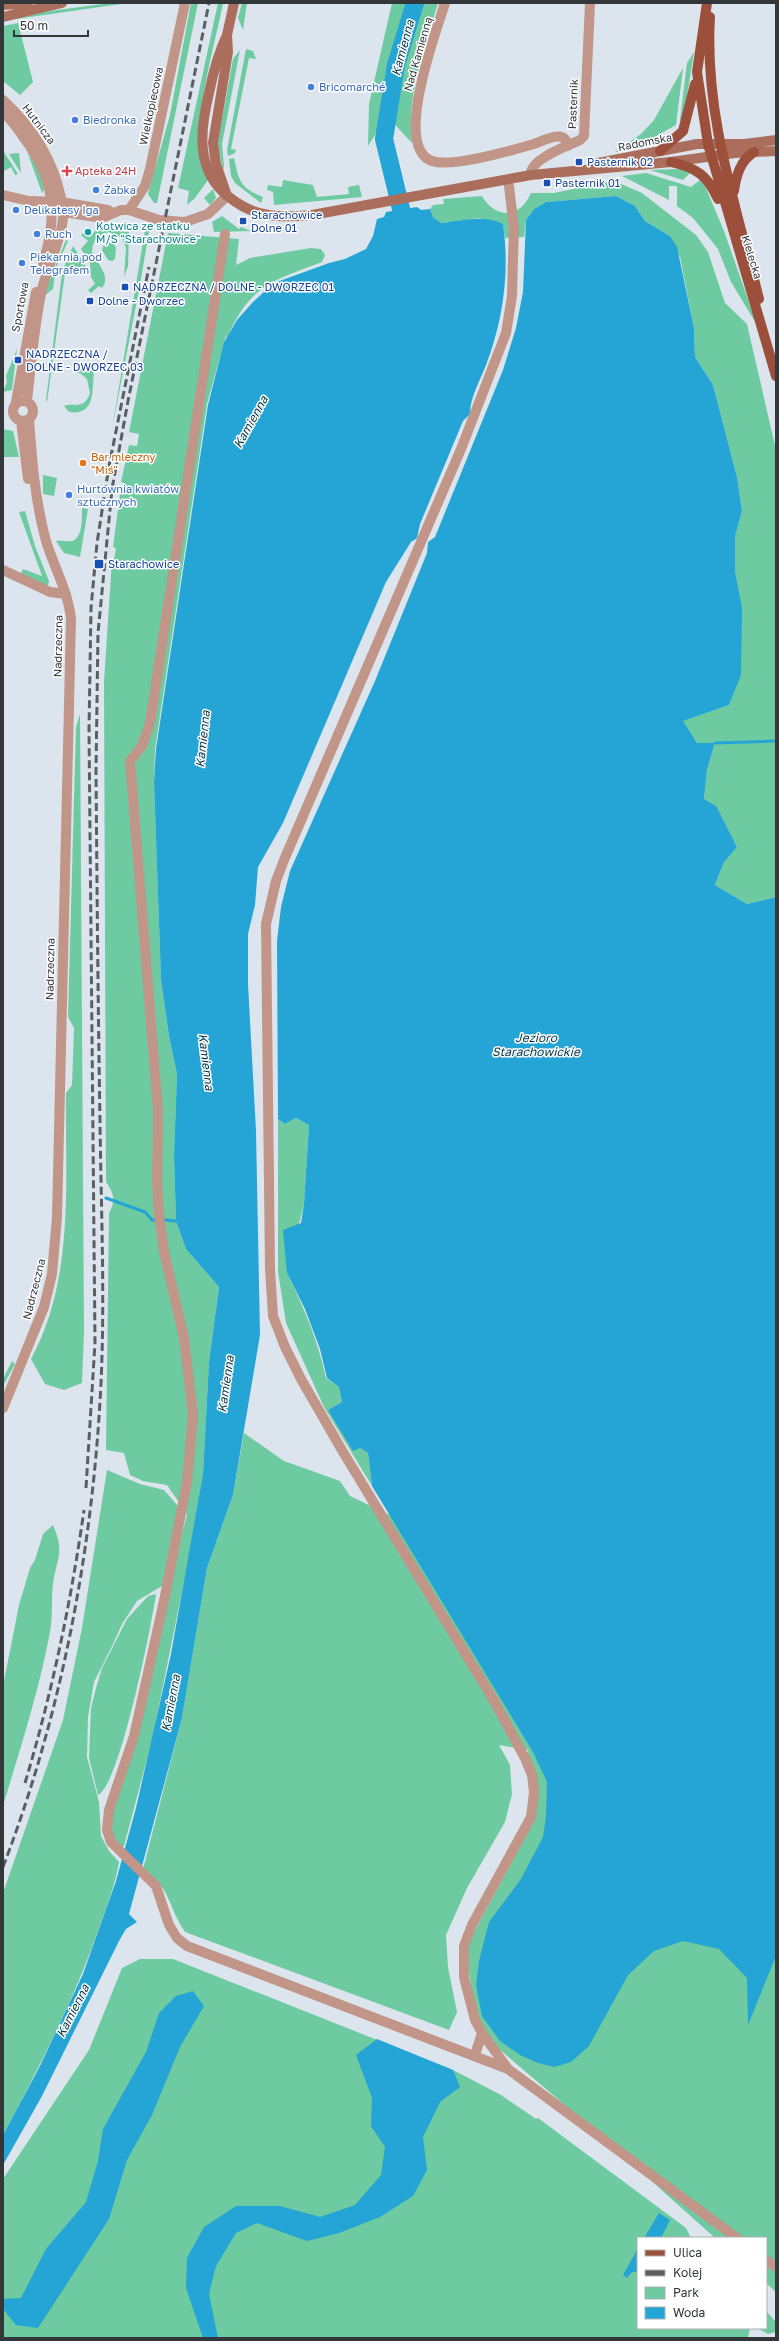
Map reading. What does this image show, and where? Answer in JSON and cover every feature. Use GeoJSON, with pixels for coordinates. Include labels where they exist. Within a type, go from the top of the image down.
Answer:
{"type":"FeatureCollection","features":[{"type":"Feature","properties":{"kind":"main road"},"geometry":{"type":"LineString","coordinates":[[660,151],[676,139],[685,126],[697,72],[707,3]]}},
{"type":"Feature","properties":{"kind":"main road","name":"Kielecka"},"geometry":{"type":"LineString","coordinates":[[711,3],[709,72],[719,144],[776,366]]}},
{"type":"Feature","properties":{"kind":"main road","name":"Kielecka"},"geometry":{"type":"LineString","coordinates":[[697,72],[710,156],[776,376]]}},
{"type":"Feature","properties":{"kind":"main road"},"geometry":{"type":"LineString","coordinates":[[734,199],[739,170],[746,158],[754,152]]}},
{"type":"Feature","properties":{"kind":"main road"},"geometry":{"type":"LineString","coordinates":[[671,162],[689,166],[705,177],[730,226]]}},
{"type":"Feature","properties":{"kind":"street"},"geometry":{"type":"LineString","coordinates":[[3,5],[28,3]]}},
{"type":"Feature","properties":{"kind":"street"},"geometry":{"type":"LineString","coordinates":[[38,3],[60,3]]}},
{"type":"Feature","properties":{"kind":"street"},"geometry":{"type":"LineString","coordinates":[[3,17],[60,3]]}},
{"type":"Feature","properties":{"kind":"street","name":"Wielkopiecowa"},"geometry":{"type":"LineString","coordinates":[[129,210],[145,186],[150,169],[186,3]]}},
{"type":"Feature","properties":{"kind":"street"},"geometry":{"type":"LineString","coordinates":[[3,195],[59,206],[102,218],[110,216],[112,213],[129,210],[159,220],[191,221],[208,214],[227,196],[216,164],[213,143],[228,52],[227,35],[234,3]]}},
{"type":"Feature","properties":{"kind":"street","name":"Nad Kamienną"},"geometry":{"type":"LineString","coordinates":[[445,3],[417,97],[419,146],[428,158],[438,162],[457,161],[521,148],[558,136],[565,139],[568,146]]}},
{"type":"Feature","properties":{"kind":"street","name":"Pasternik"},"geometry":{"type":"LineString","coordinates":[[531,175],[532,168],[538,161],[584,136],[590,3]]}},
{"type":"Feature","properties":{"kind":"street","name":"Hutnicza"},"geometry":{"type":"LineString","coordinates":[[3,100],[9,114],[45,150],[59,186],[59,206]]}},
{"type":"Feature","properties":{"kind":"street","name":"Radomska"},"geometry":{"type":"LineString","coordinates":[[553,172],[660,151],[708,144],[744,144],[776,140]]}},
{"type":"Feature","properties":{"kind":"street","name":"Radomska"},"geometry":{"type":"LineString","coordinates":[[227,196],[249,211],[261,215],[282,217],[312,215],[531,175],[671,162],[722,154],[776,151]]}},
{"type":"Feature","properties":{"kind":"street"},"geometry":{"type":"LineString","coordinates":[[508,2068],[482,2033],[469,2001],[464,1977],[464,1946],[472,1925],[531,1817],[534,1792],[532,1775],[525,1758],[493,1699],[320,1414],[285,1347],[273,1316],[270,1261],[266,924],[276,881],[284,860],[464,442],[506,333],[512,296],[514,244],[509,186]]}},
{"type":"Feature","properties":{"kind":"street"},"geometry":{"type":"LineString","coordinates":[[25,420],[15,418],[11,408],[27,401],[42,292],[47,269],[61,234],[59,206]]}},
{"type":"Feature","properties":{"kind":"street","name":"Sportowa"},"geometry":{"type":"LineString","coordinates":[[11,408],[38,280],[59,206]]}},
{"type":"Feature","properties":{"kind":"street"},"geometry":{"type":"LineString","coordinates":[[226,234],[150,723],[142,746],[130,761],[158,1111],[157,1182],[159,1215],[164,1252],[184,1338],[193,1415],[187,1482],[165,1596],[134,1736],[109,1810],[107,1830],[111,1842],[156,1886],[169,1925],[177,1938],[187,1946],[508,2068],[736,2237]]}},
{"type":"Feature","properties":{"kind":"street","name":"Nadrzeczna"},"geometry":{"type":"LineString","coordinates":[[3,1408],[5,1394],[44,1307],[52,1276],[56,1245],[71,619],[66,594],[33,508],[25,420],[33,409],[27,401]]}},
{"type":"Feature","properties":{"kind":"street"},"geometry":{"type":"LineString","coordinates":[[3,570],[50,592],[66,594]]}},
{"type":"Feature","properties":{"kind":"street"},"geometry":{"type":"LineString","coordinates":[[475,2055],[482,2033]]}},
{"type":"Feature","properties":{"kind":"street"},"geometry":{"type":"LineString","coordinates":[[767,2261],[776,2267]]}},
{"type":"Feature","properties":{"kind":"green space"},"geometry":{"type":"Polygon","coordinates":[[[110,3],[128,3],[9,20],[50,11],[110,3]]]}},
{"type":"Feature","properties":{"kind":"green space"},"geometry":{"type":"Polygon","coordinates":[[[191,3],[198,3],[157,203],[154,203],[148,194],[170,115],[191,3]]]}},
{"type":"Feature","properties":{"kind":"green space"},"geometry":{"type":"Polygon","coordinates":[[[218,3],[223,3],[208,69],[201,118],[200,141],[202,162],[208,180],[195,198],[187,205],[189,191],[178,188],[218,3]]]}},
{"type":"Feature","properties":{"kind":"green space"},"geometry":{"type":"Polygon","coordinates":[[[242,3],[247,3],[243,30],[238,18],[242,3]]]}},
{"type":"Feature","properties":{"kind":"green space"},"geometry":{"type":"Polygon","coordinates":[[[392,3],[438,3],[422,54],[414,89],[411,125],[412,143],[387,116],[368,146],[369,104],[392,3]]]}},
{"type":"Feature","properties":{"kind":"green space"},"geometry":{"type":"Polygon","coordinates":[[[18,23],[33,82],[20,95],[3,81],[3,26],[18,23]]]}},
{"type":"Feature","properties":{"kind":"green space"},"geometry":{"type":"Polygon","coordinates":[[[246,49],[253,51],[256,59],[249,58],[231,149],[236,150],[235,153],[228,156],[227,150],[246,49]]]}},
{"type":"Feature","properties":{"kind":"green space"},"geometry":{"type":"Polygon","coordinates":[[[240,50],[222,144],[223,171],[218,144],[219,136],[233,59],[240,50]]]}},
{"type":"Feature","properties":{"kind":"green space"},"geometry":{"type":"Polygon","coordinates":[[[694,52],[683,121],[680,120],[687,63],[694,52]]]}},
{"type":"Feature","properties":{"kind":"green space"},"geometry":{"type":"Polygon","coordinates":[[[683,68],[676,125],[633,149],[615,152],[641,134],[654,120],[683,68]]]}},
{"type":"Feature","properties":{"kind":"green space"},"geometry":{"type":"Polygon","coordinates":[[[27,151],[40,172],[44,190],[42,193],[27,151]]]}},
{"type":"Feature","properties":{"kind":"green space"},"geometry":{"type":"Polygon","coordinates":[[[4,152],[18,174],[15,175],[11,167],[4,171],[4,152]]]}},
{"type":"Feature","properties":{"kind":"green space"},"geometry":{"type":"Polygon","coordinates":[[[19,153],[21,173],[9,154],[19,153]]]}},
{"type":"Feature","properties":{"kind":"green space"},"geometry":{"type":"Polygon","coordinates":[[[234,158],[237,173],[242,183],[255,194],[263,197],[261,203],[235,183],[231,176],[229,159],[234,158]]]}},
{"type":"Feature","properties":{"kind":"green space"},"geometry":{"type":"Polygon","coordinates":[[[679,169],[691,172],[683,180],[650,170],[679,169]]]}},
{"type":"Feature","properties":{"kind":"green space"},"geometry":{"type":"Polygon","coordinates":[[[646,173],[691,187],[700,180],[705,186],[724,231],[757,325],[731,282],[718,249],[693,218],[677,206],[677,186],[669,186],[669,200],[622,176],[646,173]]]}},
{"type":"Feature","properties":{"kind":"green space"},"geometry":{"type":"Polygon","coordinates":[[[283,180],[313,185],[317,197],[349,194],[348,187],[359,185],[362,197],[274,205],[273,192],[267,190],[268,185],[282,187],[283,180]]]}},
{"type":"Feature","properties":{"kind":"green space"},"geometry":{"type":"Polygon","coordinates":[[[614,181],[642,193],[696,235],[708,252],[725,303],[747,324],[776,450],[776,897],[747,904],[715,885],[724,862],[737,846],[704,799],[707,770],[715,743],[697,743],[682,721],[729,705],[742,607],[735,571],[735,535],[742,511],[737,477],[713,385],[695,357],[694,328],[680,257],[670,236],[645,221],[635,206],[616,196],[546,202],[534,209],[526,220],[524,237],[505,238],[503,225],[480,218],[441,223],[433,217],[430,209],[433,205],[444,204],[443,199],[482,196],[487,204],[494,209],[507,213],[521,208],[531,193],[554,193],[597,184],[597,187],[603,186],[603,183],[614,181]]]}},
{"type":"Feature","properties":{"kind":"green space"},"geometry":{"type":"Polygon","coordinates":[[[213,189],[216,198],[210,205],[204,198],[213,189]]]}},
{"type":"Feature","properties":{"kind":"green space"},"geometry":{"type":"Polygon","coordinates":[[[222,216],[239,229],[241,227],[251,231],[214,232],[212,222],[222,216]]]}},
{"type":"Feature","properties":{"kind":"green space"},"geometry":{"type":"Polygon","coordinates":[[[89,227],[91,227],[86,234],[90,237],[98,228],[129,232],[128,266],[124,277],[126,248],[122,238],[109,232],[102,234],[95,241],[92,251],[104,274],[105,283],[102,288],[99,286],[91,293],[88,290],[95,284],[91,277],[90,263],[81,249],[88,241],[81,235],[89,227]]]}},
{"type":"Feature","properties":{"kind":"green space"},"geometry":{"type":"Polygon","coordinates":[[[145,230],[149,231],[140,285],[137,288],[139,290],[112,429],[145,230]]]}},
{"type":"Feature","properties":{"kind":"green space"},"geometry":{"type":"Polygon","coordinates":[[[168,233],[239,239],[236,265],[250,258],[311,248],[321,249],[325,255],[322,262],[289,274],[264,287],[245,306],[227,338],[226,335],[207,404],[155,749],[154,782],[161,980],[169,1036],[177,1074],[174,1155],[176,1221],[186,1249],[219,1287],[209,1362],[203,1474],[190,1552],[152,1740],[124,1846],[119,1847],[111,1832],[111,1820],[187,1514],[167,1485],[143,1481],[130,1475],[124,1453],[106,1450],[109,1213],[113,1205],[113,1197],[106,1182],[104,681],[112,560],[114,560],[116,548],[113,547],[120,494],[122,494],[124,483],[121,482],[129,445],[137,446],[139,434],[129,432],[168,233]]]}},
{"type":"Feature","properties":{"kind":"green space"},"geometry":{"type":"Polygon","coordinates":[[[66,240],[68,241],[56,268],[53,289],[43,297],[66,240]]]}},
{"type":"Feature","properties":{"kind":"green space"},"geometry":{"type":"Polygon","coordinates":[[[108,242],[114,244],[116,248],[115,259],[112,261],[108,260],[102,250],[103,246],[108,242]]]}},
{"type":"Feature","properties":{"kind":"green space"},"geometry":{"type":"Polygon","coordinates":[[[73,246],[86,267],[86,270],[64,267],[73,246]]]}},
{"type":"Feature","properties":{"kind":"green space"},"geometry":{"type":"Polygon","coordinates":[[[65,273],[47,402],[46,400],[62,274],[65,273]]]}},
{"type":"Feature","properties":{"kind":"green space"},"geometry":{"type":"Polygon","coordinates":[[[17,349],[12,390],[3,392],[7,382],[6,376],[17,349]]]}},
{"type":"Feature","properties":{"kind":"green space"},"geometry":{"type":"Polygon","coordinates":[[[74,368],[94,370],[92,393],[91,400],[84,410],[69,412],[64,406],[82,404],[88,399],[90,393],[87,379],[80,373],[74,372],[74,368]]]}},
{"type":"Feature","properties":{"kind":"green space"},"geometry":{"type":"Polygon","coordinates":[[[3,429],[13,431],[19,457],[3,457],[3,429]]]}},
{"type":"Feature","properties":{"kind":"green space"},"geometry":{"type":"Polygon","coordinates":[[[43,475],[57,478],[54,496],[43,494],[43,475]]]}},
{"type":"Feature","properties":{"kind":"green space"},"geometry":{"type":"Polygon","coordinates":[[[82,508],[88,509],[80,557],[64,553],[56,541],[72,541],[76,539],[81,527],[82,508]]]}},
{"type":"Feature","properties":{"kind":"green space"},"geometry":{"type":"Polygon","coordinates":[[[25,511],[35,546],[49,581],[48,586],[20,575],[23,569],[42,576],[19,512],[25,511]]]}},
{"type":"Feature","properties":{"kind":"green space"},"geometry":{"type":"Polygon","coordinates":[[[80,714],[84,1332],[82,1383],[64,1390],[45,1384],[31,1359],[45,1328],[55,1296],[65,1229],[66,1093],[72,1085],[74,1028],[68,1017],[76,727],[80,714]]]}},
{"type":"Feature","properties":{"kind":"green space"},"geometry":{"type":"Polygon","coordinates":[[[296,1118],[309,1125],[304,1204],[287,1273],[310,1325],[326,1378],[339,1387],[342,1402],[328,1410],[360,1448],[368,1453],[372,1486],[324,1407],[286,1323],[278,1272],[278,1119],[285,1124],[296,1118]]]}},
{"type":"Feature","properties":{"kind":"green space"},"geometry":{"type":"Polygon","coordinates":[[[12,1361],[15,1364],[3,1386],[3,1379],[12,1361]]]}},
{"type":"Feature","properties":{"kind":"green space"},"geometry":{"type":"Polygon","coordinates":[[[244,1433],[284,1461],[340,1481],[350,1496],[776,1699],[776,2292],[767,2284],[767,2237],[714,2237],[606,2140],[479,2032],[465,1949],[535,1819],[528,1750],[499,1745],[510,1765],[512,1794],[505,1822],[467,1888],[446,1935],[448,1967],[457,2012],[449,2030],[185,1932],[179,1923],[164,1890],[152,1876],[143,1869],[182,1718],[207,1568],[233,1495],[244,1433]]]}},
{"type":"Feature","properties":{"kind":"green space"},"geometry":{"type":"Polygon","coordinates":[[[107,1470],[140,1484],[164,1490],[178,1506],[162,1586],[137,1601],[122,1624],[94,1682],[88,1717],[87,1757],[99,1802],[101,1836],[109,1851],[119,1862],[113,1887],[79,1981],[43,2059],[3,2135],[3,1893],[63,1720],[82,1628],[107,1470]]]}},
{"type":"Feature","properties":{"kind":"green space"},"geometry":{"type":"Polygon","coordinates":[[[53,1525],[59,1542],[59,1554],[53,1584],[50,1632],[35,1698],[3,1806],[3,1686],[19,1605],[30,1568],[35,1560],[43,1534],[53,1525]]]}},
{"type":"Feature","properties":{"kind":"green space"},"geometry":{"type":"Polygon","coordinates":[[[156,1594],[142,1668],[125,1735],[107,1785],[98,1795],[89,1758],[91,1708],[96,1688],[102,1668],[127,1619],[148,1596],[156,1594]]]}},
{"type":"Feature","properties":{"kind":"green space"},"geometry":{"type":"Polygon","coordinates":[[[140,1959],[173,1959],[453,2070],[501,2095],[536,2119],[538,2118],[686,2228],[690,2237],[637,2237],[637,2329],[750,2329],[748,2338],[3,2338],[3,2179],[89,2050],[122,1968],[140,1959]]]}},
{"type":"Feature","properties":{"kind":"green space"},"geometry":{"type":"Polygon","coordinates":[[[767,2312],[776,2322],[776,2332],[768,2334],[759,2329],[767,2329],[767,2312]]]}},
{"type":"Feature","properties":{"kind":"water","name":"Jezioro Starachowickie"},"geometry":{"type":"Polygon","coordinates":[[[616,196],[635,206],[645,221],[670,236],[677,247],[694,328],[695,357],[713,385],[737,477],[742,511],[735,536],[735,571],[742,607],[741,675],[729,705],[683,721],[697,743],[715,743],[707,770],[704,799],[716,806],[737,847],[724,862],[715,885],[747,904],[776,897],[776,1956],[748,2025],[747,1978],[719,1949],[683,1941],[654,1951],[628,1975],[589,2046],[571,2062],[554,2067],[538,2063],[520,2055],[500,2041],[482,2016],[476,1985],[479,1961],[489,1922],[521,1879],[543,1837],[546,1817],[547,1782],[533,1752],[372,1486],[368,1453],[360,1448],[353,1451],[328,1410],[342,1402],[339,1387],[327,1378],[320,1349],[305,1309],[287,1273],[283,1230],[301,1223],[304,1204],[309,1125],[296,1118],[285,1124],[278,1119],[277,941],[281,907],[290,871],[375,681],[427,553],[428,542],[435,537],[503,370],[516,328],[523,292],[526,220],[534,209],[546,202],[616,196]]]}},
{"type":"Feature","properties":{"kind":"water"},"geometry":{"type":"Polygon","coordinates":[[[417,207],[421,210],[430,209],[433,217],[441,223],[488,219],[503,224],[506,260],[504,296],[501,314],[492,348],[473,395],[470,414],[463,421],[420,524],[417,538],[411,542],[386,582],[283,823],[258,867],[255,905],[248,934],[248,984],[256,1131],[260,1335],[233,1495],[207,1568],[182,1718],[129,1914],[137,1922],[126,1929],[119,1941],[42,2096],[3,2165],[3,2135],[40,2066],[83,1974],[116,1881],[136,1808],[171,1654],[203,1474],[209,1362],[219,1287],[186,1249],[176,1221],[174,1155],[177,1074],[169,1036],[161,980],[154,782],[156,749],[208,405],[224,342],[237,320],[253,302],[274,283],[329,263],[345,259],[366,249],[373,236],[377,219],[384,217],[386,212],[398,210],[402,213],[404,209],[417,207]]]}},
{"type":"Feature","properties":{"kind":"water"},"geometry":{"type":"Polygon","coordinates":[[[193,1991],[204,2006],[180,2047],[152,2115],[127,2160],[109,2219],[38,2328],[16,2325],[3,2309],[3,2299],[21,2298],[46,2249],[86,2202],[98,2161],[103,2129],[146,2052],[159,2013],[176,1996],[193,1991]]]}},
{"type":"Feature","properties":{"kind":"water"},"geometry":{"type":"Polygon","coordinates":[[[377,2039],[453,2070],[460,2087],[440,2102],[423,2137],[427,2170],[413,2196],[380,2217],[339,2233],[307,2241],[257,2223],[236,2233],[216,2266],[209,2294],[218,2338],[203,2338],[186,2288],[187,2258],[204,2227],[236,2206],[280,2206],[320,2217],[355,2205],[381,2175],[385,2147],[371,2126],[372,2098],[356,2055],[377,2039]]]}},
{"type":"Feature","properties":{"kind":"water"},"geometry":{"type":"Polygon","coordinates":[[[659,2213],[670,2220],[662,2237],[645,2237],[659,2213]]]}},
{"type":"Feature","properties":{"kind":"water"},"geometry":{"type":"Polygon","coordinates":[[[637,2250],[637,2272],[632,2272],[627,2278],[623,2275],[637,2250]]]}},
{"type":"Feature","properties":{"kind":"waterway","name":"Kamienna"},"geometry":{"type":"LineString","coordinates":[[395,234],[401,227],[402,213],[384,139],[396,65],[415,3]]}},
{"type":"Feature","properties":{"kind":"waterway"},"geometry":{"type":"LineString","coordinates":[[715,743],[776,741]]}},
{"type":"Feature","properties":{"kind":"waterway"},"geometry":{"type":"LineString","coordinates":[[106,1198],[145,1212],[152,1220],[157,1220]]}},
{"type":"Feature","properties":{"kind":"waterway"},"geometry":{"type":"LineString","coordinates":[[165,1220],[176,1221]]}},
{"type":"Feature","properties":{"kind":"railway"},"geometry":{"type":"LineString","coordinates":[[3,1867],[24,1809],[58,1690],[71,1629],[91,1507],[101,1383],[103,1318],[96,770],[98,633],[112,489],[128,401],[209,3]]}},
{"type":"Feature","properties":{"kind":"railway"},"geometry":{"type":"LineString","coordinates":[[86,1488],[95,1343],[89,730],[91,608],[97,543],[109,466],[149,267]]}},
{"type":"Feature","properties":{"kind":"railway"},"geometry":{"type":"LineString","coordinates":[[25,1783],[44,1715],[60,1647],[84,1510]]}},
{"type":"Feature","properties":{"kind":"place","name":"Bricomarché"},"geometry":{"type":"Point","coordinates":[311,87]}},
{"type":"Feature","properties":{"kind":"place","name":"Biedronka"},"geometry":{"type":"Point","coordinates":[75,120]}},
{"type":"Feature","properties":{"kind":"place","name":"Pasternik 02"},"geometry":{"type":"Point","coordinates":[579,162]}},
{"type":"Feature","properties":{"kind":"place","name":"Apteka 24H"},"geometry":{"type":"Point","coordinates":[67,171]}},
{"type":"Feature","properties":{"kind":"place","name":"Pasternik 01"},"geometry":{"type":"Point","coordinates":[547,183]}},
{"type":"Feature","properties":{"kind":"place","name":"Żabka"},"geometry":{"type":"Point","coordinates":[96,190]}},
{"type":"Feature","properties":{"kind":"place","name":"Delikatesy Iga"},"geometry":{"type":"Point","coordinates":[16,210]}},
{"type":"Feature","properties":{"kind":"place","name":"Starachowice Dolne 01"},"geometry":{"type":"Point","coordinates":[243,221]}},
{"type":"Feature","properties":{"kind":"place","name":"Kotwica ze statku M/S \"Starachowice\""},"geometry":{"type":"Point","coordinates":[88,232]}},
{"type":"Feature","properties":{"kind":"place","name":"Ruch"},"geometry":{"type":"Point","coordinates":[37,234]}},
{"type":"Feature","properties":{"kind":"place","name":"Piekarnia pod Telegrafem"},"geometry":{"type":"Point","coordinates":[22,263]}},
{"type":"Feature","properties":{"kind":"place","name":"NADRZECZNA / DOLNE - DWORZEC 01"},"geometry":{"type":"Point","coordinates":[125,287]}},
{"type":"Feature","properties":{"kind":"place","name":"Dolne - Dworzec"},"geometry":{"type":"Point","coordinates":[90,301]}},
{"type":"Feature","properties":{"kind":"place","name":"NADRZECZNA / DOLNE - DWORZEC 03"},"geometry":{"type":"Point","coordinates":[18,360]}},
{"type":"Feature","properties":{"kind":"place","name":"Bar mleczny \"Miś\""},"geometry":{"type":"Point","coordinates":[83,463]}},
{"type":"Feature","properties":{"kind":"place","name":"Hurtownia kwiatów sztucznych"},"geometry":{"type":"Point","coordinates":[69,495]}},
{"type":"Feature","properties":{"kind":"place","name":"Starachowice"},"geometry":{"type":"Point","coordinates":[99,564]}}]}
